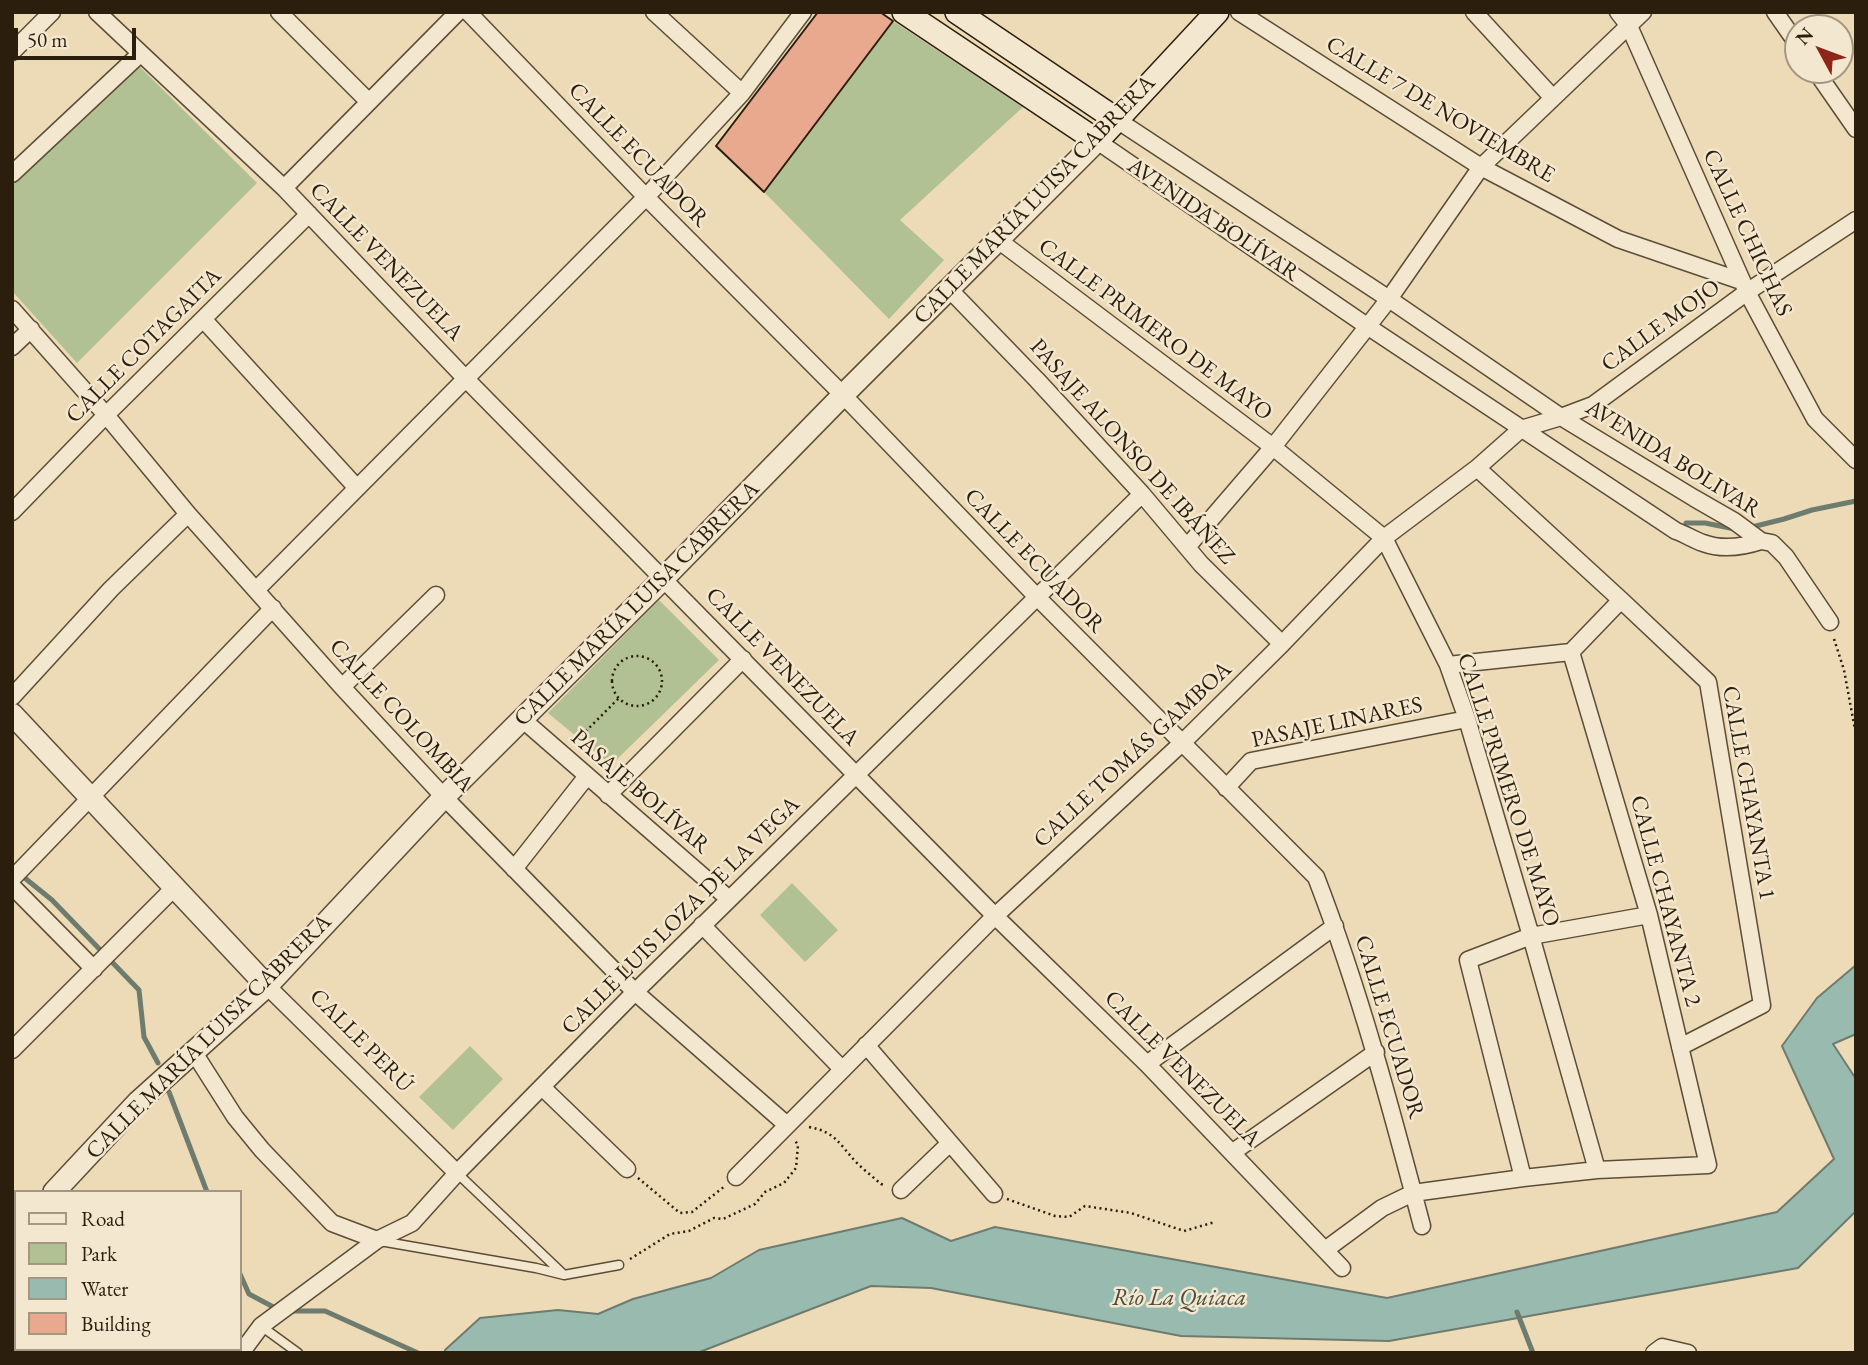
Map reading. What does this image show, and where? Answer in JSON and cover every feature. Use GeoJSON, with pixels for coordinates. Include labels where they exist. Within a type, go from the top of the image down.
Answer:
{"type":"FeatureCollection","features":[{"type":"Feature","properties":{"kind":"main road","name":"AVENIDA BOLÍVAR"},"geometry":{"type":"LineString","coordinates":[[904,12],[1097,141]]}},
{"type":"Feature","properties":{"kind":"main road","name":"AVENIDA BOLÍVAR"},"geometry":{"type":"LineString","coordinates":[[957,12],[1117,120]]}},
{"type":"Feature","properties":{"kind":"main road","name":"CALLE MARÍA LUISA CABRERA"},"geometry":{"type":"LineString","coordinates":[[1097,141],[1210,14]]}},
{"type":"Feature","properties":{"kind":"street"},"geometry":{"type":"LineString","coordinates":[[12,52],[52,12]]}},
{"type":"Feature","properties":{"kind":"street","name":"CALLE VENEZUELA"},"geometry":{"type":"LineString","coordinates":[[97,12],[284,188],[466,379],[995,916],[1147,1064],[1342,1268]]}},
{"type":"Feature","properties":{"kind":"street"},"geometry":{"type":"LineString","coordinates":[[279,12],[369,102]]}},
{"type":"Feature","properties":{"kind":"street"},"geometry":{"type":"LineString","coordinates":[[284,188],[458,12]]}},
{"type":"Feature","properties":{"kind":"street","name":"CALLE ECUADOR"},"geometry":{"type":"LineString","coordinates":[[468,12],[1036,596],[1316,877],[1376,1052],[1422,1226]]}},
{"type":"Feature","properties":{"kind":"street"},"geometry":{"type":"LineString","coordinates":[[654,12],[742,93]]}},
{"type":"Feature","properties":{"kind":"street"},"geometry":{"type":"LineString","coordinates":[[257,589],[646,197],[742,93],[803,12]]}},
{"type":"Feature","properties":{"kind":"street","name":"CALLE 7 DE NOVIEMBRE"},"geometry":{"type":"LineString","coordinates":[[1239,12],[1481,167],[1618,239],[1744,286]]}},
{"type":"Feature","properties":{"kind":"street"},"geometry":{"type":"LineString","coordinates":[[1474,12],[1553,99]]}},
{"type":"Feature","properties":{"kind":"street","name":"CALLE CHICHAS"},"geometry":{"type":"LineString","coordinates":[[1618,12],[1629,26],[1744,286],[1815,419],[1856,460]]}},
{"type":"Feature","properties":{"kind":"street"},"geometry":{"type":"LineString","coordinates":[[1187,547],[1273,447],[1389,299],[1481,167],[1643,12]]}},
{"type":"Feature","properties":{"kind":"street"},"geometry":{"type":"LineString","coordinates":[[12,174],[140,54]]}},
{"type":"Feature","properties":{"kind":"street"},"geometry":{"type":"LineString","coordinates":[[1825,84],[1856,128]]}},
{"type":"Feature","properties":{"kind":"street","name":"AVENIDA BOLÍVAR"},"geometry":{"type":"LineString","coordinates":[[1117,120],[1389,299],[1562,417]]}},
{"type":"Feature","properties":{"kind":"street","name":"CALLE MARÍA LUISA CABRERA"},"geometry":{"type":"LineString","coordinates":[[56,1190],[138,1102],[267,986],[444,797],[1097,141]]}},
{"type":"Feature","properties":{"kind":"street","name":"AVENIDA BOLÍVAR"},"geometry":{"type":"LineString","coordinates":[[1097,141],[1521,429]]}},
{"type":"Feature","properties":{"kind":"street","name":"CALLE COTAGAITA"},"geometry":{"type":"LineString","coordinates":[[12,512],[309,214]]}},
{"type":"Feature","properties":{"kind":"street","name":"CALLE MOJO"},"geometry":{"type":"LineString","coordinates":[[1521,429],[1593,405],[1744,286],[1856,220]]}},
{"type":"Feature","properties":{"kind":"street","name":"CALLE PRIMERO DE MAYO"},"geometry":{"type":"LineString","coordinates":[[998,240],[1273,447],[1384,538],[1448,665],[1467,719],[1597,1170]]}},
{"type":"Feature","properties":{"kind":"street","name":"PASAJE ALONSO DE IBÁÑEZ"},"geometry":{"type":"LineString","coordinates":[[949,289],[1142,494],[1201,564],[1282,644]]}},
{"type":"Feature","properties":{"kind":"street","name":"CALLE COLOMBIA"},"geometry":{"type":"LineString","coordinates":[[12,309],[106,415],[188,514],[444,797],[635,992],[787,1125]]}},
{"type":"Feature","properties":{"kind":"street"},"geometry":{"type":"LineString","coordinates":[[203,319],[357,488]]}},
{"type":"Feature","properties":{"kind":"street"},"geometry":{"type":"LineString","coordinates":[[12,347],[31,330]]}},
{"type":"Feature","properties":{"kind":"street","name":"AVENIDA BOLIVAR"},"geometry":{"type":"LineString","coordinates":[[1562,417],[1734,521],[1761,541],[1772,543],[1786,557],[1829,622]]}},
{"type":"Feature","properties":{"kind":"street","name":"AVENIDA BOLIVAR"},"geometry":{"type":"LineString","coordinates":[[1521,429],[1676,531],[1702,543],[1721,547],[1750,545],[1761,541]]}},
{"type":"Feature","properties":{"kind":"street","name":"CALLE TOMÁS GAMBOA"},"geometry":{"type":"LineString","coordinates":[[736,1177],[995,916],[1182,743],[1384,538],[1477,468],[1521,429]]}},
{"type":"Feature","properties":{"kind":"street","name":"CALLE CHAYANTA 1"},"geometry":{"type":"LineString","coordinates":[[1477,468],[1708,682],[1762,1005],[1680,1047]]}},
{"type":"Feature","properties":{"kind":"street","name":"CALLE LUIS LOZA DE LA VEGA"},"geometry":{"type":"LineString","coordinates":[[241,1353],[261,1326],[377,1240],[412,1223],[457,1173],[702,925],[1142,494]]}},
{"type":"Feature","properties":{"kind":"street"},"geometry":{"type":"LineString","coordinates":[[12,697],[111,589],[188,514]]}},
{"type":"Feature","properties":{"kind":"street"},"geometry":{"type":"LineString","coordinates":[[342,687],[436,595]]}},
{"type":"Feature","properties":{"kind":"street"},"geometry":{"type":"LineString","coordinates":[[1448,665],[1571,652],[1621,600]]}},
{"type":"Feature","properties":{"kind":"street"},"geometry":{"type":"LineString","coordinates":[[12,879],[273,608]]}},
{"type":"Feature","properties":{"kind":"street","name":"CALLE CHAYANTA 2"},"geometry":{"type":"LineString","coordinates":[[1571,652],[1649,915],[1708,1165],[1597,1170]]}},
{"type":"Feature","properties":{"kind":"street"},"geometry":{"type":"LineString","coordinates":[[608,795],[743,659]]}},
{"type":"Feature","properties":{"kind":"street","name":"CALLE PERÚ"},"geometry":{"type":"LineString","coordinates":[[12,714],[267,986],[457,1173]]}},
{"type":"Feature","properties":{"kind":"street","name":"PASAJE BOLÍVAR"},"geometry":{"type":"LineString","coordinates":[[522,719],[729,899]]}},
{"type":"Feature","properties":{"kind":"street","name":"PASAJE LINARES"},"geometry":{"type":"LineString","coordinates":[[1227,788],[1251,761],[1467,719]]}},
{"type":"Feature","properties":{"kind":"street"},"geometry":{"type":"LineString","coordinates":[[514,869],[587,776]]}},
{"type":"Feature","properties":{"kind":"street"},"geometry":{"type":"LineString","coordinates":[[12,886],[94,969]]}},
{"type":"Feature","properties":{"kind":"street"},"geometry":{"type":"LineString","coordinates":[[12,1051],[176,887]]}},
{"type":"Feature","properties":{"kind":"street"},"geometry":{"type":"LineString","coordinates":[[1523,1178],[1468,960],[1531,936],[1649,915]]}},
{"type":"Feature","properties":{"kind":"street"},"geometry":{"type":"LineString","coordinates":[[702,925],[842,1069]]}},
{"type":"Feature","properties":{"kind":"street"},"geometry":{"type":"LineString","coordinates":[[1147,1064],[1335,926]]}},
{"type":"Feature","properties":{"kind":"street"},"geometry":{"type":"LineString","coordinates":[[866,1045],[994,1194]]}},
{"type":"Feature","properties":{"kind":"street"},"geometry":{"type":"LineString","coordinates":[[193,1051],[235,1117],[262,1150],[332,1223],[377,1240]]}},
{"type":"Feature","properties":{"kind":"street"},"geometry":{"type":"LineString","coordinates":[[1233,1152],[1376,1052]]}},
{"type":"Feature","properties":{"kind":"street"},"geometry":{"type":"LineString","coordinates":[[541,1087],[627,1168]]}},
{"type":"Feature","properties":{"kind":"street"},"geometry":{"type":"LineString","coordinates":[[901,1190],[950,1143]]}},
{"type":"Feature","properties":{"kind":"street"},"geometry":{"type":"LineString","coordinates":[[1325,1250],[1382,1208],[1413,1193],[1597,1170]]}},
{"type":"Feature","properties":{"kind":"street"},"geometry":{"type":"LineString","coordinates":[[1654,1353],[1662,1347],[1688,1353]]}},
{"type":"Feature","properties":{"kind":"lane","name":"CALLE PERÚ"},"geometry":{"type":"LineString","coordinates":[[457,1173],[564,1275]]}},
{"type":"Feature","properties":{"kind":"lane"},"geometry":{"type":"LineString","coordinates":[[377,1240],[564,1275],[619,1265]]}},
{"type":"Feature","properties":{"kind":"lane"},"geometry":{"type":"LineString","coordinates":[[261,1326],[298,1353]]}},
{"type":"Feature","properties":{"kind":"path"},"geometry":{"type":"LineString","coordinates":[[1829,622],[1844,670],[1856,735]]}},
{"type":"Feature","properties":{"kind":"path"},"geometry":{"type":"LineString","coordinates":[[630,657],[646,657],[658,667],[663,682],[661,690],[651,703],[634,706],[619,698],[612,683],[613,674],[623,661],[630,657]]}},
{"type":"Feature","properties":{"kind":"path"},"geometry":{"type":"LineString","coordinates":[[562,755],[619,698]]}},
{"type":"Feature","properties":{"kind":"path"},"geometry":{"type":"LineString","coordinates":[[787,1125],[811,1127],[830,1134],[881,1184],[901,1190]]}},
{"type":"Feature","properties":{"kind":"path"},"geometry":{"type":"LineString","coordinates":[[619,1265],[670,1234],[689,1231],[714,1219],[723,1219],[755,1204],[765,1192],[784,1182],[796,1168],[798,1145],[787,1125]]}},
{"type":"Feature","properties":{"kind":"path"},"geometry":{"type":"LineString","coordinates":[[627,1168],[680,1213],[692,1212],[736,1177]]}},
{"type":"Feature","properties":{"kind":"path"},"geometry":{"type":"LineString","coordinates":[[994,1194],[1055,1216],[1069,1217],[1085,1206],[1131,1213],[1184,1231],[1215,1222]]}},
{"type":"Feature","properties":{"kind":"green space"},"geometry":{"type":"Polygon","coordinates":[[[893,21],[1023,107],[900,220],[944,260],[889,319],[764,192],[893,21]]]}},
{"type":"Feature","properties":{"kind":"green space"},"geometry":{"type":"Polygon","coordinates":[[[139,66],[257,183],[77,363],[12,291],[12,186],[139,66]]]}},
{"type":"Feature","properties":{"kind":"green space"},"geometry":{"type":"Polygon","coordinates":[[[659,600],[719,660],[611,765],[548,713],[659,600]]]}},
{"type":"Feature","properties":{"kind":"green space"},"geometry":{"type":"Polygon","coordinates":[[[792,883],[838,930],[805,962],[760,915],[792,883]]]}},
{"type":"Feature","properties":{"kind":"green space"},"geometry":{"type":"Polygon","coordinates":[[[470,1046],[503,1079],[453,1130],[419,1097],[470,1046]]]}},
{"type":"Feature","properties":{"kind":"water","name":"Río La Quiaca"},"geometry":{"type":"Polygon","coordinates":[[[1856,965],[1856,1034],[1833,1044],[1856,1079],[1856,1211],[1798,1268],[1389,1341],[1181,1336],[931,1288],[871,1286],[697,1353],[445,1353],[445,1350],[480,1318],[558,1310],[598,1314],[633,1299],[711,1278],[759,1250],[902,1218],[951,1241],[995,1227],[1387,1298],[1777,1212],[1834,1159],[1782,1046],[1817,998],[1856,965]]]}},
{"type":"Feature","properties":{"kind":"building"},"geometry":{"type":"Polygon","coordinates":[[[818,12],[880,12],[893,21],[764,192],[716,146],[818,12]]]}},
{"type":"Feature","properties":{"kind":"waterway"},"geometry":{"type":"LineString","coordinates":[[1748,528],[1856,501]]}},
{"type":"Feature","properties":{"kind":"waterway"},"geometry":{"type":"LineString","coordinates":[[1686,523],[1705,523],[1735,529]]}},
{"type":"Feature","properties":{"kind":"waterway"},"geometry":{"type":"LineString","coordinates":[[21,875],[52,900],[139,990],[144,1037],[158,1063]]}},
{"type":"Feature","properties":{"kind":"waterway"},"geometry":{"type":"LineString","coordinates":[[169,1092],[206,1190]]}},
{"type":"Feature","properties":{"kind":"waterway"},"geometry":{"type":"LineString","coordinates":[[242,1278],[249,1294],[279,1310]]}},
{"type":"Feature","properties":{"kind":"waterway"},"geometry":{"type":"LineString","coordinates":[[289,1311],[325,1311],[418,1353]]}},
{"type":"Feature","properties":{"kind":"waterway"},"geometry":{"type":"LineString","coordinates":[[1517,1312],[1533,1353]]}}]}
